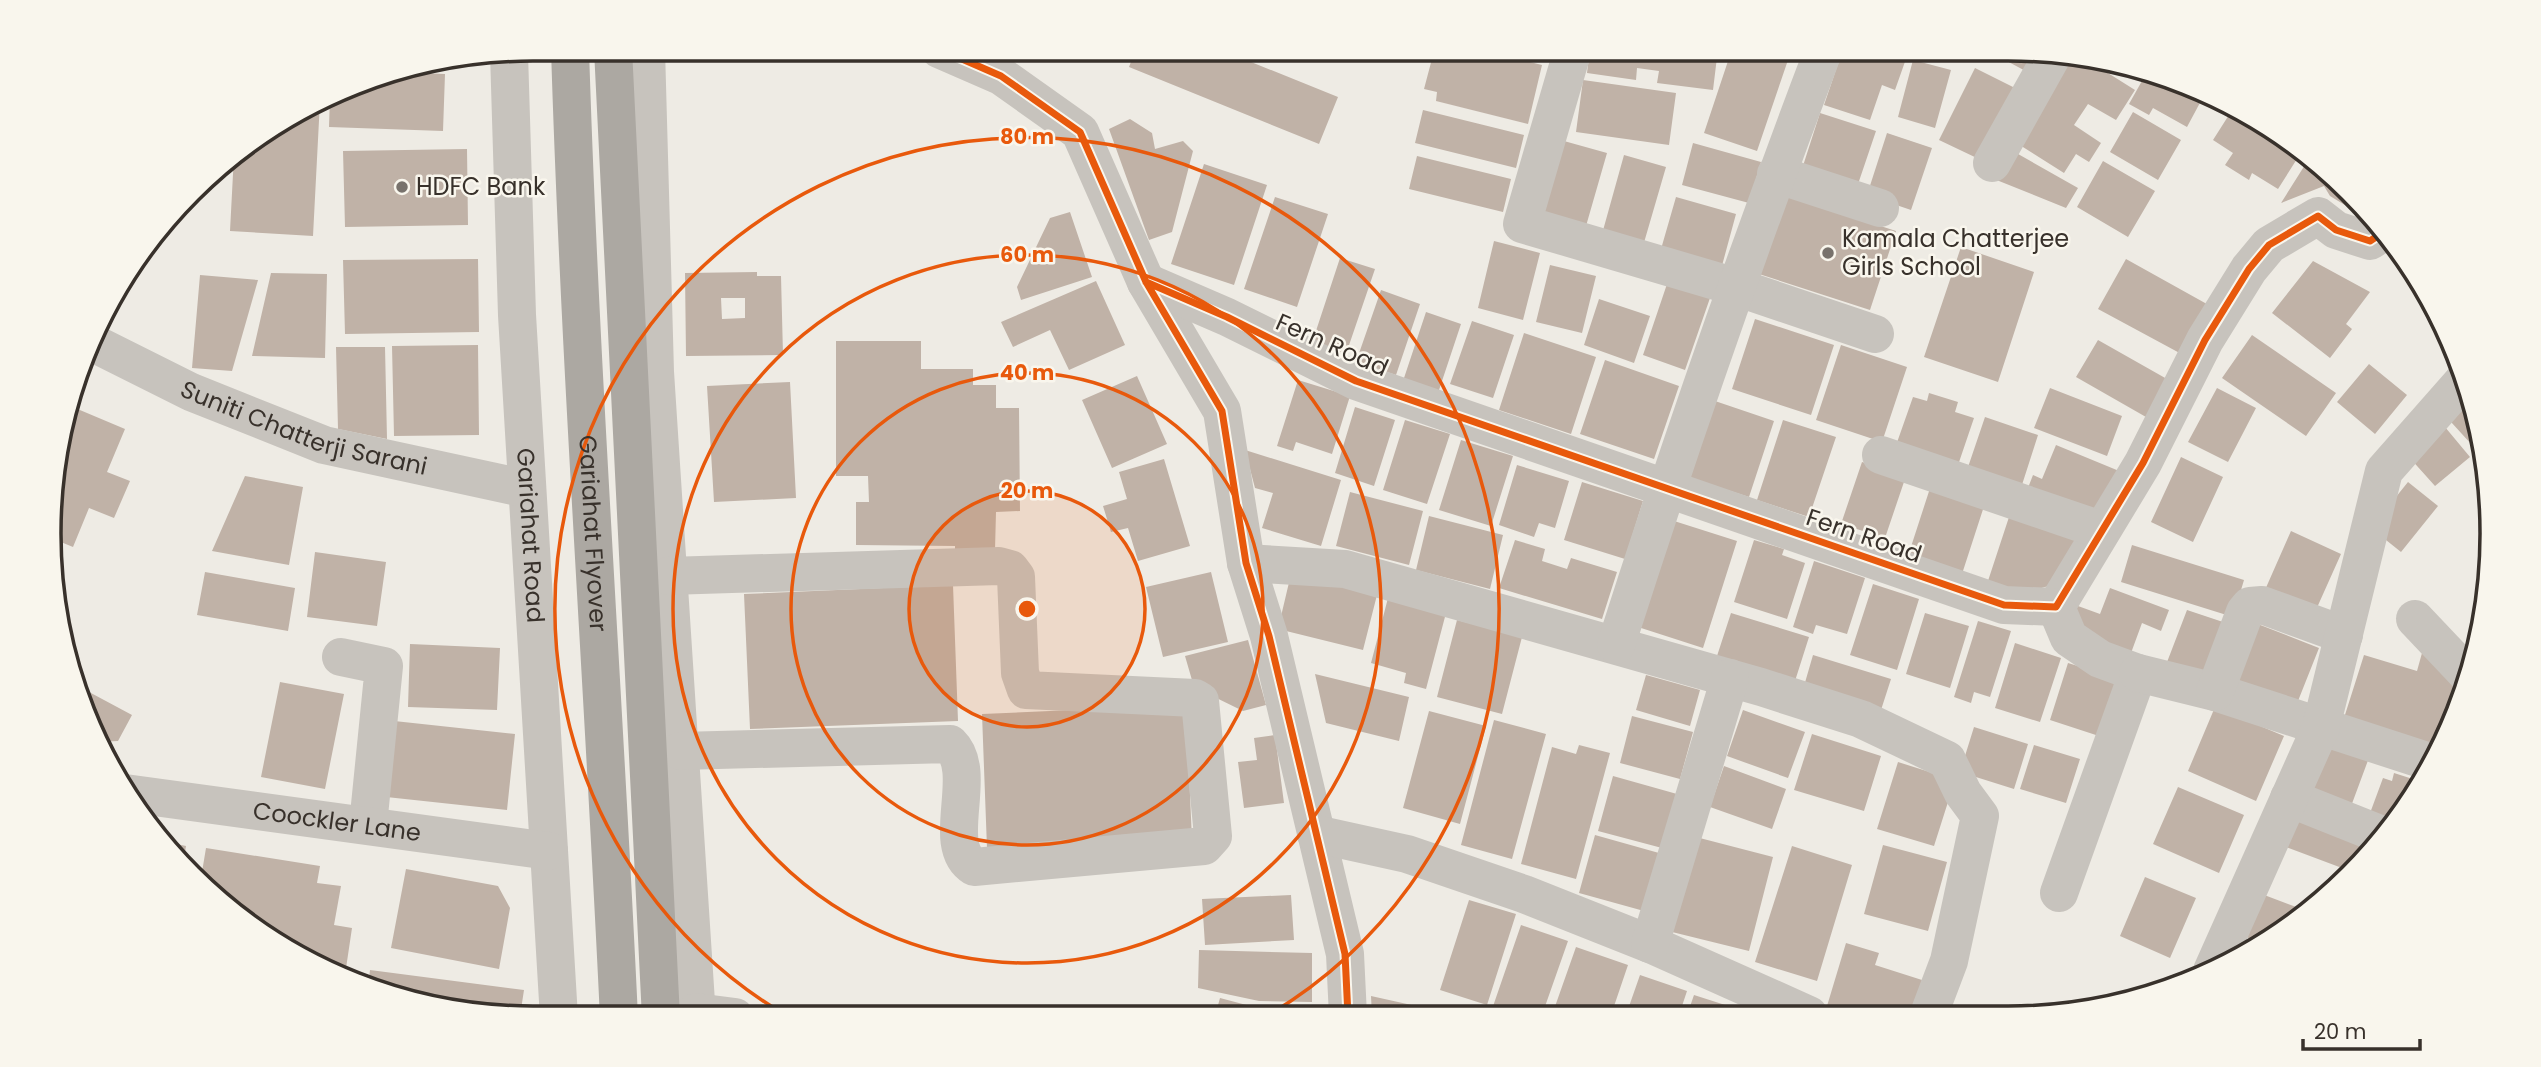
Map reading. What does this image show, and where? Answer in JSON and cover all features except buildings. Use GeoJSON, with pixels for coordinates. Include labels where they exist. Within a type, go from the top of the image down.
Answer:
{"type":"FeatureCollection","features":[{"type":"Feature","properties":{"kind":"main road","name":"Gariahat Flyover"},"geometry":{"type":"LineString","coordinates":[[571,61],[592,567],[615,887],[620,1006]]}},
{"type":"Feature","properties":{"kind":"main road","name":"Gariahat Flyover"},"geometry":{"type":"LineString","coordinates":[[613,61],[629,442],[651,789],[684,1006]]}},
{"type":"Feature","properties":{"kind":"street"},"geometry":{"type":"LineString","coordinates":[[646,61],[655,372],[680,751],[685,1006]]}},
{"type":"Feature","properties":{"kind":"street"},"geometry":{"type":"LineString","coordinates":[[967,61],[1001,76],[1080,132],[1146,282],[1222,411],[1246,563],[1269,636],[1345,954],[1348,1006]]}},
{"type":"Feature","properties":{"kind":"street"},"geometry":{"type":"LineString","coordinates":[[1570,61],[1522,224],[1736,287],[1875,334]]}},
{"type":"Feature","properties":{"kind":"street"},"geometry":{"type":"LineString","coordinates":[[1616,645],[1665,490],[1776,174],[1819,61]]}},
{"type":"Feature","properties":{"kind":"street","name":"Gariahat Road"},"geometry":{"type":"LineString","coordinates":[[500,62],[558,1006]]}},
{"type":"Feature","properties":{"kind":"street"},"geometry":{"type":"LineString","coordinates":[[1992,163],[2048,63]]}},
{"type":"Feature","properties":{"kind":"street"},"geometry":{"type":"LineString","coordinates":[[1776,174],[1880,208]]}},
{"type":"Feature","properties":{"kind":"street"},"geometry":{"type":"LineString","coordinates":[[2376,238],[2370,242],[2336,230],[2318,216],[2269,245],[2249,269],[2205,340],[2143,463],[2056,607],[2068,638],[2099,659],[2138,673],[2215,692],[2422,759]]}},
{"type":"Feature","properties":{"kind":"street","name":"Fern Road"},"geometry":{"type":"LineString","coordinates":[[1146,282],[1227,317],[1356,381],[1496,427],[1665,490],[2004,605],[2056,607]]}},
{"type":"Feature","properties":{"kind":"street","name":"Suniti Chatterji Sarani"},"geometry":{"type":"LineString","coordinates":[[100,347],[191,392],[324,445],[527,489]]}},
{"type":"Feature","properties":{"kind":"street"},"geometry":{"type":"LineString","coordinates":[[2219,955],[2321,727],[2384,471],[2457,388]]}},
{"type":"Feature","properties":{"kind":"street"},"geometry":{"type":"LineString","coordinates":[[1881,455],[2101,530]]}},
{"type":"Feature","properties":{"kind":"street"},"geometry":{"type":"LineString","coordinates":[[1246,563],[1345,569],[1616,645],[1861,719],[1947,760],[1963,793],[1980,816],[1950,961],[1932,1006]]}},
{"type":"Feature","properties":{"kind":"street"},"geometry":{"type":"LineString","coordinates":[[668,576],[866,568],[999,566],[1010,569],[1016,577],[1020,673],[1026,690],[1195,698],[1200,701],[1213,836],[1204,846],[974,867],[965,861],[960,849],[961,767],[950,744],[680,751]]}},
{"type":"Feature","properties":{"kind":"street"},"geometry":{"type":"LineString","coordinates":[[2215,692],[2245,612],[2250,606],[2262,605],[2344,635]]}},
{"type":"Feature","properties":{"kind":"street"},"geometry":{"type":"LineString","coordinates":[[2415,619],[2461,667]]}},
{"type":"Feature","properties":{"kind":"street"},"geometry":{"type":"LineString","coordinates":[[341,657],[384,666],[369,825]]}},
{"type":"Feature","properties":{"kind":"street"},"geometry":{"type":"LineString","coordinates":[[2059,893],[2138,673]]}},
{"type":"Feature","properties":{"kind":"street"},"geometry":{"type":"LineString","coordinates":[[1650,944],[1730,678]]}},
{"type":"Feature","properties":{"kind":"street","name":"Coockler Lane"},"geometry":{"type":"LineString","coordinates":[[140,795],[549,851]]}},
{"type":"Feature","properties":{"kind":"street"},"geometry":{"type":"LineString","coordinates":[[2289,798],[2374,832]]}},
{"type":"Feature","properties":{"kind":"street"},"geometry":{"type":"LineString","coordinates":[[1316,834],[1407,854],[1524,894],[1650,944],[1791,1006]]}},
{"type":"Feature","properties":{"kind":"cycle path"},"geometry":{"type":"LineString","coordinates":[[967,61],[1001,76],[1080,132],[1146,282],[1222,411],[1246,563],[1269,636],[1345,954],[1348,1006]]}},
{"type":"Feature","properties":{"kind":"cycle path"},"geometry":{"type":"LineString","coordinates":[[1146,282],[1227,317],[1356,381],[2004,605],[2056,607],[2143,463],[2205,340],[2249,269],[2269,245],[2318,216],[2336,230],[2370,241],[2375,237]]}},
{"type":"Feature","properties":{"kind":"place","name":"HDFC Bank"},"geometry":{"type":"Point","coordinates":[402,187]}},
{"type":"Feature","properties":{"kind":"place","name":"Kamala Chatterjee Girls School"},"geometry":{"type":"Point","coordinates":[1828,253]}}]}
